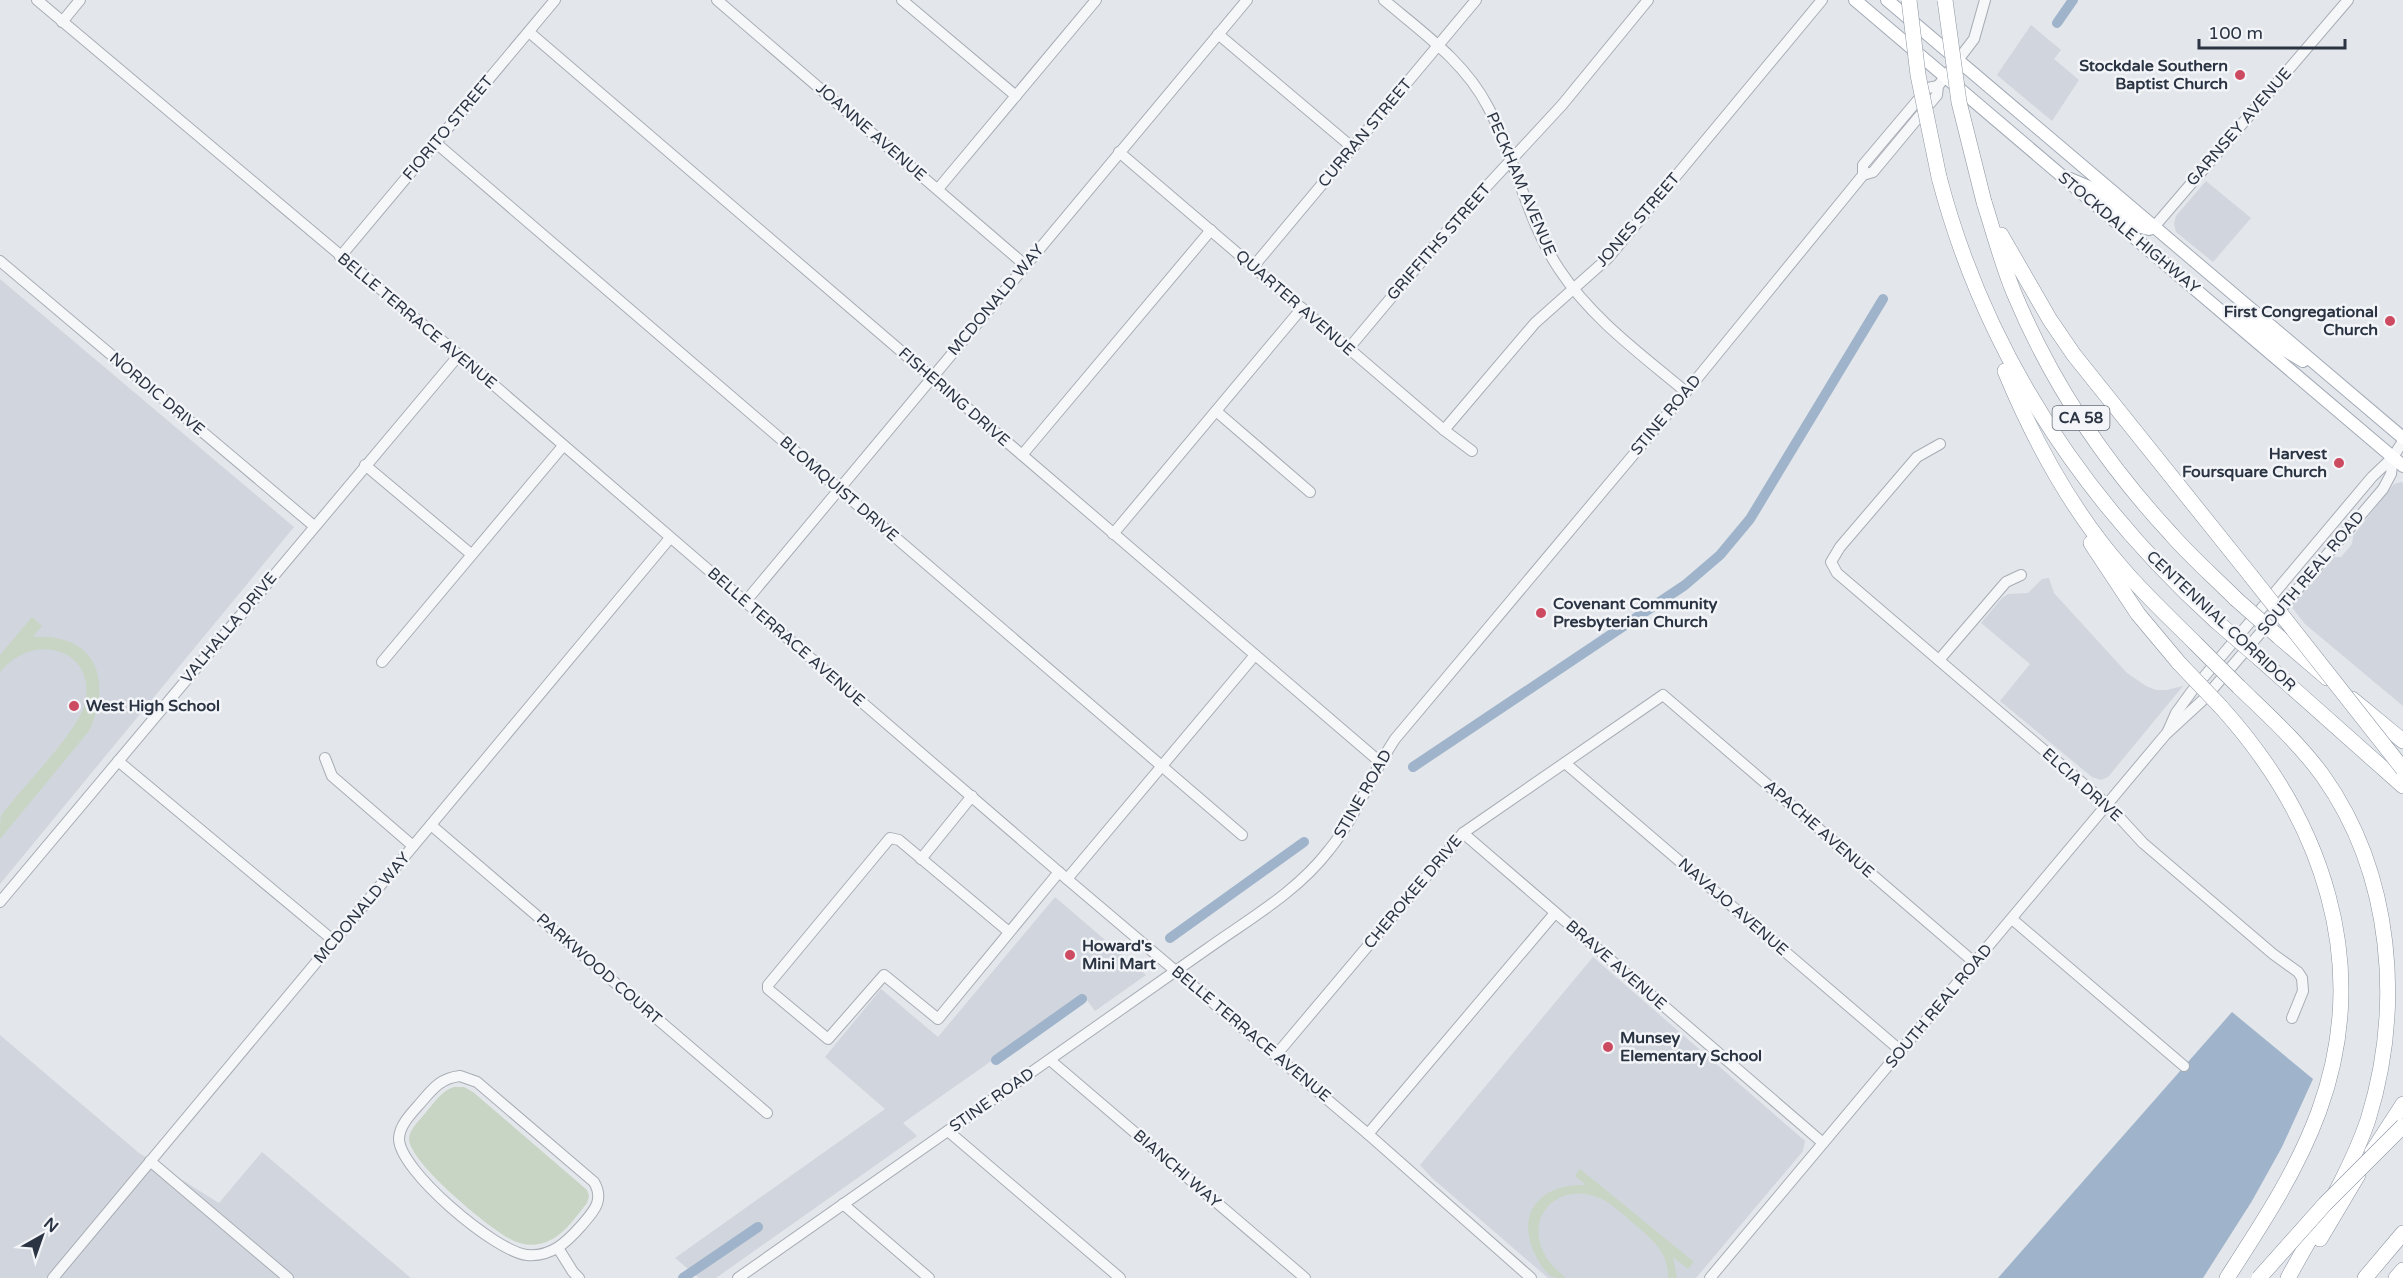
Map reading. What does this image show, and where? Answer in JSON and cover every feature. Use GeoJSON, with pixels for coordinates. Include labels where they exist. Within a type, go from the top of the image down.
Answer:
{"type":"FeatureCollection","features":[{"type":"Feature","properties":{"kind":"highway","name":"CENTENNIAL CORRIDOR"},"geometry":{"type":"LineString","coordinates":[[1909,0],[1918,75],[1948,210],[1971,277],[1995,334],[2019,380],[2080,473],[2143,549],[2216,621],[2403,786]]}},
{"type":"Feature","properties":{"kind":"highway","name":"CENTENNIAL CORRIDOR"},"geometry":{"type":"LineString","coordinates":[[1945,0],[1959,102],[2003,264],[2027,322],[2076,410],[2113,464],[2152,513],[2236,599],[2279,638],[2403,741]]}},
{"type":"Feature","properties":{"kind":"highway"},"geometry":{"type":"LineString","coordinates":[[1986,207],[2041,304],[2074,355],[2403,769]]}},
{"type":"Feature","properties":{"kind":"highway"},"geometry":{"type":"LineString","coordinates":[[1971,277],[2008,379],[2080,524],[2108,571],[2138,614],[2179,663],[2221,707],[2268,764],[2304,828],[2328,893],[2337,934],[2341,973],[2336,1048],[2319,1110],[2279,1197],[2227,1278]]}},
{"type":"Feature","properties":{"kind":"highway"},"geometry":{"type":"LineString","coordinates":[[2057,476],[2090,528],[2139,588],[2301,748],[2336,796],[2376,886],[2385,923],[2389,961],[2387,1028],[2382,1070],[2371,1112],[2353,1157],[2288,1278]]}},
{"type":"Feature","properties":{"kind":"highway"},"geometry":{"type":"LineString","coordinates":[[2298,1278],[2356,1178],[2403,1104]]}},
{"type":"Feature","properties":{"kind":"highway"},"geometry":{"type":"LineString","coordinates":[[2259,1278],[2325,1204],[2403,1126]]}},
{"type":"Feature","properties":{"kind":"highway"},"geometry":{"type":"LineString","coordinates":[[2365,1278],[2403,1233]]}},
{"type":"Feature","properties":{"kind":"highway"},"geometry":{"type":"LineString","coordinates":[[2396,1278],[2403,1270]]}},
{"type":"Feature","properties":{"kind":"main road","name":"STOCKDALE HIGHWAY"},"geometry":{"type":"LineString","coordinates":[[1855,0],[1942,82],[2061,175],[2403,466]]}},
{"type":"Feature","properties":{"kind":"main road","name":"STOCKDALE HIGHWAY"},"geometry":{"type":"LineString","coordinates":[[1887,0],[2403,439]]}},
{"type":"Feature","properties":{"kind":"main road"},"geometry":{"type":"LineString","coordinates":[[2061,175],[2089,187],[2141,227],[2149,229],[2154,227]]}},
{"type":"Feature","properties":{"kind":"main road"},"geometry":{"type":"LineString","coordinates":[[2227,316],[2241,316],[2281,348],[2325,372]]}},
{"type":"Feature","properties":{"kind":"street","name":"BELLE TERRACE AVENUE"},"geometry":{"type":"LineString","coordinates":[[37,0],[459,355],[1063,875],[1368,1134],[1531,1278]]}},
{"type":"Feature","properties":{"kind":"street"},"geometry":{"type":"LineString","coordinates":[[62,22],[80,0]]}},
{"type":"Feature","properties":{"kind":"street","name":"FIORITO STREET"},"geometry":{"type":"LineString","coordinates":[[340,257],[555,0]]}},
{"type":"Feature","properties":{"kind":"street","name":"JOANNE AVENUE"},"geometry":{"type":"LineString","coordinates":[[717,0],[1025,265]]}},
{"type":"Feature","properties":{"kind":"street"},"geometry":{"type":"LineString","coordinates":[[902,0],[1016,96]]}},
{"type":"Feature","properties":{"kind":"street","name":"MCDONALD WAY"},"geometry":{"type":"LineString","coordinates":[[746,601],[1247,0]]}},
{"type":"Feature","properties":{"kind":"street","name":"PECKHAM AVENUE"},"geometry":{"type":"LineString","coordinates":[[1384,0],[1460,67],[1487,105],[1542,239],[1573,289],[1608,326],[1686,392]]}},
{"type":"Feature","properties":{"kind":"street","name":"CURRAN STREET"},"geometry":{"type":"LineString","coordinates":[[1253,267],[1476,0]]}},
{"type":"Feature","properties":{"kind":"street","name":"GRIFFITHS STREET"},"geometry":{"type":"LineString","coordinates":[[1348,348],[1462,213],[1562,105],[1648,0]]}},
{"type":"Feature","properties":{"kind":"street","name":"JONES STREET"},"geometry":{"type":"LineString","coordinates":[[1444,430],[1535,322],[1608,258],[1822,0]]}},
{"type":"Feature","properties":{"kind":"street","name":"STINE ROAD"},"geometry":{"type":"LineString","coordinates":[[738,1278],[1282,895],[1314,867],[1343,830],[1380,762],[1402,731],[1686,392],[1863,175],[1863,165],[1928,88],[1942,82],[1959,61],[1974,39],[1980,25],[1985,0]]}},
{"type":"Feature","properties":{"kind":"street","name":"GARNSEY AVENUE"},"geometry":{"type":"LineString","coordinates":[[2154,227],[2348,0]]}},
{"type":"Feature","properties":{"kind":"street"},"geometry":{"type":"LineString","coordinates":[[938,189],[1016,96],[1089,2]]}},
{"type":"Feature","properties":{"kind":"street","name":"FISHERING DRIVE"},"geometry":{"type":"LineString","coordinates":[[529,32],[1380,762]]}},
{"type":"Feature","properties":{"kind":"street"},"geometry":{"type":"LineString","coordinates":[[1218,34],[1353,148]]}},
{"type":"Feature","properties":{"kind":"street","name":"BLOMQUIST DRIVE"},"geometry":{"type":"LineString","coordinates":[[436,143],[1242,835]]}},
{"type":"Feature","properties":{"kind":"street","name":"QUARTER AVENUE"},"geometry":{"type":"LineString","coordinates":[[1119,152],[1444,430],[1472,451]]}},
{"type":"Feature","properties":{"kind":"street"},"geometry":{"type":"LineString","coordinates":[[1022,455],[1210,230]]}},
{"type":"Feature","properties":{"kind":"street","name":"NORDIC DRIVE"},"geometry":{"type":"LineString","coordinates":[[0,261],[314,526]]}},
{"type":"Feature","properties":{"kind":"street"},"geometry":{"type":"LineString","coordinates":[[1113,534],[1302,308]]}},
{"type":"Feature","properties":{"kind":"street","name":"VALHALLA DRIVE"},"geometry":{"type":"LineString","coordinates":[[0,902],[459,355]]}},
{"type":"Feature","properties":{"kind":"street"},"geometry":{"type":"LineString","coordinates":[[1216,411],[1310,492]]}},
{"type":"Feature","properties":{"kind":"street","name":"SOUTH REAL ROAD"},"geometry":{"type":"LineString","coordinates":[[2166,734],[2176,713],[2192,691],[2372,477],[2393,457],[2403,439]]}},
{"type":"Feature","properties":{"kind":"street","name":"ELCIA DRIVE"},"geometry":{"type":"LineString","coordinates":[[1940,444],[1917,458],[1840,547],[1831,562],[1838,573],[2108,805],[2143,843],[2273,954],[2298,972],[2302,978],[2304,991],[2292,1018]]}},
{"type":"Feature","properties":{"kind":"street"},"geometry":{"type":"LineString","coordinates":[[381,662],[563,446]]}},
{"type":"Feature","properties":{"kind":"street","name":"SOUTH REAL ROAD"},"geometry":{"type":"LineString","coordinates":[[1710,1278],[2166,734],[2204,699],[2384,489],[2391,474],[2393,457]]}},
{"type":"Feature","properties":{"kind":"street"},"geometry":{"type":"LineString","coordinates":[[365,465],[471,554]]}},
{"type":"Feature","properties":{"kind":"street","name":"MCDONALD WAY"},"geometry":{"type":"LineString","coordinates":[[53,1278],[670,538]]}},
{"type":"Feature","properties":{"kind":"street"},"geometry":{"type":"LineString","coordinates":[[1939,660],[2006,582],[2021,575]]}},
{"type":"Feature","properties":{"kind":"street"},"geometry":{"type":"LineString","coordinates":[[1009,932],[898,840],[890,838],[768,985],[770,992],[828,1039],[884,975],[938,1020],[1009,932],[1162,766],[1255,655]]}},
{"type":"Feature","properties":{"kind":"street","name":"CHEROKEE DRIVE"},"geometry":{"type":"LineString","coordinates":[[1276,1055],[1463,833],[1663,695]]}},
{"type":"Feature","properties":{"kind":"street","name":"APACHE AVENUE"},"geometry":{"type":"LineString","coordinates":[[1663,695],[1975,963]]}},
{"type":"Feature","properties":{"kind":"street"},"geometry":{"type":"LineString","coordinates":[[325,758],[332,776],[414,846]]}},
{"type":"Feature","properties":{"kind":"street"},"geometry":{"type":"LineString","coordinates":[[118,761],[334,941]]}},
{"type":"Feature","properties":{"kind":"street","name":"NAVAJO AVENUE"},"geometry":{"type":"LineString","coordinates":[[1565,763],[1901,1052]]}},
{"type":"Feature","properties":{"kind":"street"},"geometry":{"type":"LineString","coordinates":[[921,859],[972,796]]}},
{"type":"Feature","properties":{"kind":"street","name":"PARKWOOD COURT"},"geometry":{"type":"LineString","coordinates":[[431,825],[767,1113]]}},
{"type":"Feature","properties":{"kind":"street","name":"BRAVE AVENUE"},"geometry":{"type":"LineString","coordinates":[[1463,833],[1823,1143]]}},
{"type":"Feature","properties":{"kind":"street"},"geometry":{"type":"LineString","coordinates":[[1368,1134],[1555,913]]}},
{"type":"Feature","properties":{"kind":"street"},"geometry":{"type":"LineString","coordinates":[[2012,919],[2184,1066]]}},
{"type":"Feature","properties":{"kind":"street","name":"BIANCHI WAY"},"geometry":{"type":"LineString","coordinates":[[1050,1060],[1305,1278]]}},
{"type":"Feature","properties":{"kind":"street"},"geometry":{"type":"LineString","coordinates":[[460,1076],[477,1082],[594,1182],[599,1196],[595,1210],[558,1248],[547,1253],[526,1255],[503,1247],[472,1226],[444,1201],[403,1153],[399,1137],[401,1128],[435,1085],[442,1080],[460,1076]]}},
{"type":"Feature","properties":{"kind":"street"},"geometry":{"type":"LineString","coordinates":[[948,1131],[1120,1278]]}},
{"type":"Feature","properties":{"kind":"street"},"geometry":{"type":"LineString","coordinates":[[150,1161],[288,1278]]}},
{"type":"Feature","properties":{"kind":"street"},"geometry":{"type":"LineString","coordinates":[[843,1204],[929,1278]]}},
{"type":"Feature","properties":{"kind":"street"},"geometry":{"type":"LineString","coordinates":[[558,1248],[566,1263],[579,1278]]}},
{"type":"Feature","properties":{"kind":"shaded area"},"geometry":{"type":"Polygon","coordinates":[[[2031,25],[2061,50],[2054,59],[2079,80],[2052,121],[1997,75],[2031,25]]]}},
{"type":"Feature","properties":{"kind":"shaded area"},"geometry":{"type":"Polygon","coordinates":[[[2206,181],[2251,218],[2213,262],[2176,232],[2174,224],[2176,216],[2206,181]]]}},
{"type":"Feature","properties":{"kind":"shaded area","name":"West High School"},"geometry":{"type":"Polygon","coordinates":[[[0,279],[294,527],[0,884],[0,279]]]}},
{"type":"Feature","properties":{"kind":"shaded area"},"geometry":{"type":"Polygon","coordinates":[[[2403,483],[2403,706],[2305,624],[2291,606],[2334,557],[2341,557],[2352,544],[2353,536],[2394,484],[2403,483]]]}},
{"type":"Feature","properties":{"kind":"shaded area"},"geometry":{"type":"Polygon","coordinates":[[[2049,578],[2054,593],[2127,673],[2156,690],[2183,686],[2108,777],[2101,780],[2092,777],[2000,701],[2030,664],[1981,623],[2008,594],[2028,593],[2042,579],[2049,578]]]}},
{"type":"Feature","properties":{"kind":"shaded area"},"geometry":{"type":"Polygon","coordinates":[[[1055,897],[1146,975],[1095,1011],[1084,996],[903,1123],[917,1136],[716,1278],[699,1278],[675,1258],[885,1109],[825,1057],[881,989],[938,1037],[1055,897]]]}},
{"type":"Feature","properties":{"kind":"shaded area","name":"Munsey Elementary School"},"geometry":{"type":"Polygon","coordinates":[[[1593,957],[1805,1141],[1803,1151],[1696,1278],[1548,1278],[1432,1178],[1420,1165],[1593,957]]]}},
{"type":"Feature","properties":{"kind":"shaded area"},"geometry":{"type":"Polygon","coordinates":[[[0,1035],[139,1153],[219,1203],[262,1152],[411,1278],[0,1278],[0,1035]]]}},
{"type":"Feature","properties":{"kind":"green space"},"geometry":{"type":"Polygon","coordinates":[[[32,617],[42,626],[33,637],[54,638],[72,643],[85,652],[94,663],[99,694],[96,712],[89,731],[0,839],[2,814],[64,740],[84,706],[86,687],[83,671],[74,660],[61,652],[46,649],[30,651],[14,659],[0,672],[0,655],[32,617]]]}},
{"type":"Feature","properties":{"kind":"green space"},"geometry":{"type":"Polygon","coordinates":[[[454,1087],[464,1087],[473,1092],[587,1190],[589,1196],[587,1203],[566,1228],[554,1238],[547,1242],[529,1245],[515,1241],[501,1233],[469,1209],[435,1178],[412,1149],[409,1138],[414,1127],[445,1091],[454,1087]]]}},
{"type":"Feature","properties":{"kind":"green space"},"geometry":{"type":"Polygon","coordinates":[[[1580,1169],[1694,1262],[1688,1269],[1673,1257],[1677,1278],[1668,1278],[1666,1262],[1660,1250],[1618,1210],[1594,1196],[1570,1194],[1551,1204],[1544,1212],[1538,1233],[1545,1255],[1566,1278],[1554,1277],[1544,1270],[1531,1244],[1528,1229],[1530,1216],[1535,1205],[1543,1196],[1569,1186],[1586,1185],[1575,1176],[1580,1169]]]}},
{"type":"Feature","properties":{"kind":"water"},"geometry":{"type":"Polygon","coordinates":[[[2232,1012],[2313,1079],[2282,1147],[2252,1201],[2203,1278],[1998,1278],[2232,1012]]]}},
{"type":"Feature","properties":{"kind":"waterway"},"geometry":{"type":"LineString","coordinates":[[2057,23],[2073,0]]}},
{"type":"Feature","properties":{"kind":"waterway"},"geometry":{"type":"LineString","coordinates":[[1413,767],[1685,585],[1720,555],[1750,519],[1883,299]]}},
{"type":"Feature","properties":{"kind":"waterway"},"geometry":{"type":"LineString","coordinates":[[1170,938],[1304,842]]}},
{"type":"Feature","properties":{"kind":"waterway"},"geometry":{"type":"LineString","coordinates":[[996,1060],[1082,999]]}},
{"type":"Feature","properties":{"kind":"waterway"},"geometry":{"type":"LineString","coordinates":[[683,1278],[758,1227]]}},
{"type":"Feature","properties":{"kind":"place","name":"Stockdale Southern Baptist Church"},"geometry":{"type":"Point","coordinates":[2240,75]}},
{"type":"Feature","properties":{"kind":"place","name":"First Congregational Church"},"geometry":{"type":"Point","coordinates":[2390,321]}},
{"type":"Feature","properties":{"kind":"place","name":"Harvest Foursquare Church"},"geometry":{"type":"Point","coordinates":[2339,463]}},
{"type":"Feature","properties":{"kind":"place","name":"Covenant Community Presbyterian Church"},"geometry":{"type":"Point","coordinates":[1541,613]}},
{"type":"Feature","properties":{"kind":"place","name":"West High School"},"geometry":{"type":"Point","coordinates":[74,706]}},
{"type":"Feature","properties":{"kind":"place","name":"Howard's Mini Mart"},"geometry":{"type":"Point","coordinates":[1070,955]}},
{"type":"Feature","properties":{"kind":"place","name":"Munsey Elementary School"},"geometry":{"type":"Point","coordinates":[1608,1047]}}]}
